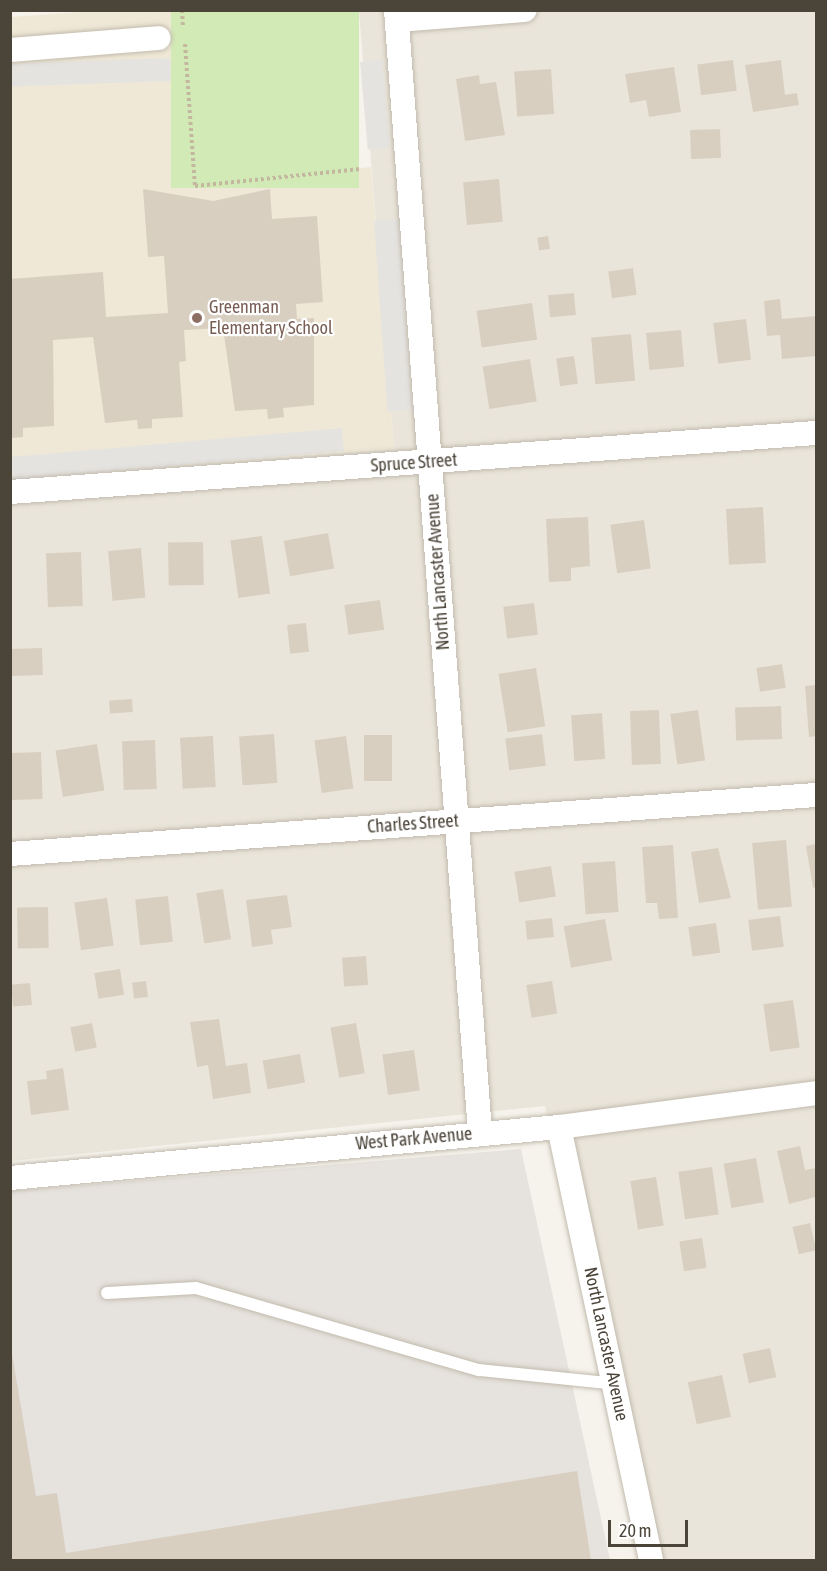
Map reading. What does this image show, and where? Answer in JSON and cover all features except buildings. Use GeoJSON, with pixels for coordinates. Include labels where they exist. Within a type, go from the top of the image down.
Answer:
{"type":"FeatureCollection","features":[{"type":"Feature","properties":{"kind":"street"},"geometry":{"type":"LineString","coordinates":[[397,15],[525,10]]}},
{"type":"Feature","properties":{"kind":"street","name":"North Lancaster Avenue"},"geometry":{"type":"LineString","coordinates":[[397,15],[480,1132]]}},
{"type":"Feature","properties":{"kind":"street"},"geometry":{"type":"LineString","coordinates":[[10,50],[159,38]]}},
{"type":"Feature","properties":{"kind":"street","name":"Spruce Street"},"geometry":{"type":"LineString","coordinates":[[10,492],[816,433]]}},
{"type":"Feature","properties":{"kind":"street","name":"Charles Street"},"geometry":{"type":"LineString","coordinates":[[10,855],[816,795]]}},
{"type":"Feature","properties":{"kind":"street","name":"West Park Avenue"},"geometry":{"type":"LineString","coordinates":[[10,1178],[480,1132],[559,1127],[816,1094]]}},
{"type":"Feature","properties":{"kind":"street","name":"North Lancaster Avenue"},"geometry":{"type":"LineString","coordinates":[[559,1127],[616,1384],[651,1560]]}},
{"type":"Feature","properties":{"kind":"lane"},"geometry":{"type":"LineString","coordinates":[[107,1293],[196,1287],[479,1370],[616,1384]]}},
{"type":"Feature","properties":{"kind":"path"},"geometry":{"type":"LineString","coordinates":[[182,10],[195,186],[360,169]]}},
{"type":"Feature","properties":{"kind":"shaded area","name":"Greenman Elementary School"},"geometry":{"type":"Polygon","coordinates":[[[94,11],[171,11],[187,187],[371,167],[394,449],[11,476],[11,17],[94,11]]]}},
{"type":"Feature","properties":{"kind":"shaded area"},"geometry":{"type":"Polygon","coordinates":[[[359,11],[816,11],[816,1560],[643,1560],[545,1106],[11,1161],[11,476],[394,449],[359,11]]]}},
{"type":"Feature","properties":{"kind":"shaded area"},"geometry":{"type":"Polygon","coordinates":[[[170,58],[171,81],[12,87],[11,64],[170,58]]]}},
{"type":"Feature","properties":{"kind":"shaded area"},"geometry":{"type":"Polygon","coordinates":[[[382,60],[390,148],[368,150],[360,62],[382,60]]]}},
{"type":"Feature","properties":{"kind":"shaded area"},"geometry":{"type":"Polygon","coordinates":[[[399,219],[412,410],[387,411],[374,221],[399,219]]]}},
{"type":"Feature","properties":{"kind":"shaded area"},"geometry":{"type":"Polygon","coordinates":[[[342,428],[344,451],[13,480],[11,457],[342,428]]]}},
{"type":"Feature","properties":{"kind":"shaded area"},"geometry":{"type":"Polygon","coordinates":[[[521,1149],[610,1560],[11,1560],[11,1191],[521,1149]]]}},
{"type":"Feature","properties":{"kind":"green space"},"geometry":{"type":"Polygon","coordinates":[[[171,11],[359,11],[359,188],[171,188],[171,11]]]}},
{"type":"Feature","properties":{"kind":"place","name":"Greenman Elementary School"},"geometry":{"type":"Point","coordinates":[197,318]}}]}
